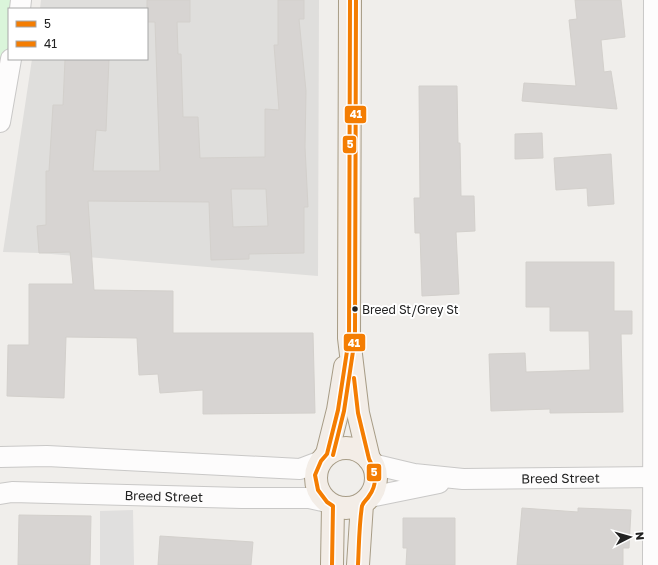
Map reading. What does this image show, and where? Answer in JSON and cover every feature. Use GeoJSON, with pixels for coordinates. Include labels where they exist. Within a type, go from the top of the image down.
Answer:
{"type":"FeatureCollection","features":[{"type":"Feature","properties":{"kind":"main road"},"geometry":{"type":"LineString","coordinates":[[350,0],[349,338],[358,413],[370,461],[376,475],[375,486],[366,500],[358,565]]}},
{"type":"Feature","properties":{"kind":"main road"},"geometry":{"type":"LineString","coordinates":[[349,338],[338,410],[324,457],[315,475],[318,490],[330,504],[342,508],[352,508],[366,500]]}},
{"type":"Feature","properties":{"kind":"main road"},"geometry":{"type":"LineString","coordinates":[[324,457],[335,450],[344,448],[354,449],[362,453],[370,461]]}},
{"type":"Feature","properties":{"kind":"main road"},"geometry":{"type":"LineString","coordinates":[[330,504],[332,565]]}},
{"type":"Feature","properties":{"kind":"street"},"geometry":{"type":"LineString","coordinates":[[653,565],[656,477],[654,0]]}},
{"type":"Feature","properties":{"kind":"street"},"geometry":{"type":"LineString","coordinates":[[0,122],[11,60]]}},
{"type":"Feature","properties":{"kind":"street"},"geometry":{"type":"LineString","coordinates":[[0,457],[47,456],[300,469],[324,457]]}},
{"type":"Feature","properties":{"kind":"street","name":"Breed Street"},"geometry":{"type":"LineString","coordinates":[[370,461],[414,474],[463,479],[656,477]]}},
{"type":"Feature","properties":{"kind":"street","name":"Breed Street"},"geometry":{"type":"LineString","coordinates":[[366,500],[463,479]]}},
{"type":"Feature","properties":{"kind":"street","name":"Breed Street"},"geometry":{"type":"LineString","coordinates":[[0,494],[12,492],[242,498],[309,498],[330,504]]}},
{"type":"Feature","properties":{"kind":"shaded area"},"geometry":{"type":"Polygon","coordinates":[[[41,0],[319,0],[318,276],[39,253],[3,252],[32,60],[148,60],[148,8],[40,8],[41,0]]]}},
{"type":"Feature","properties":{"kind":"shaded area"},"geometry":{"type":"Polygon","coordinates":[[[133,510],[134,565],[100,565],[100,511],[133,510]]]}},
{"type":"Feature","properties":{"kind":"green space"},"geometry":{"type":"Polygon","coordinates":[[[0,0],[23,0],[21,8],[8,8],[9,60],[0,131],[0,0]]]}},
{"type":"Feature","properties":{"kind":"building"},"geometry":{"type":"Polygon","coordinates":[[[147,0],[190,0],[190,22],[177,22],[178,54],[181,54],[183,117],[198,117],[200,158],[265,157],[265,109],[279,110],[274,45],[278,45],[278,0],[304,0],[304,19],[299,19],[306,91],[305,147],[308,207],[304,207],[304,253],[249,254],[249,259],[211,260],[209,202],[88,201],[94,290],[173,291],[173,333],[313,333],[315,413],[203,414],[203,390],[160,393],[158,374],[139,375],[137,338],[66,337],[64,398],[7,396],[8,345],[29,345],[29,284],[73,284],[70,252],[39,253],[37,226],[46,225],[46,171],[49,171],[53,105],[63,105],[65,60],[109,60],[106,131],[96,130],[93,171],[160,171],[155,22],[148,22],[147,0]],[[231,189],[233,227],[268,226],[266,189],[231,189]]]}},
{"type":"Feature","properties":{"kind":"building"},"geometry":{"type":"Polygon","coordinates":[[[575,0],[621,0],[625,37],[601,40],[604,72],[611,71],[617,109],[522,101],[524,83],[576,86],[569,20],[577,19],[575,0]]]}},
{"type":"Feature","properties":{"kind":"building"},"geometry":{"type":"Polygon","coordinates":[[[419,86],[457,86],[461,196],[474,196],[475,231],[456,232],[459,294],[422,296],[420,233],[415,233],[414,198],[420,198],[419,86]]]}},
{"type":"Feature","properties":{"kind":"building"},"geometry":{"type":"Polygon","coordinates":[[[542,133],[543,158],[515,159],[515,134],[542,133]]]}},
{"type":"Feature","properties":{"kind":"building"},"geometry":{"type":"Polygon","coordinates":[[[611,154],[614,204],[588,206],[587,188],[556,190],[554,158],[611,154]]]}},
{"type":"Feature","properties":{"kind":"building"},"geometry":{"type":"Polygon","coordinates":[[[526,262],[614,262],[614,311],[632,311],[632,334],[621,334],[623,412],[550,413],[550,409],[491,411],[489,354],[525,353],[526,372],[590,370],[589,331],[550,331],[550,307],[526,307],[526,262]]]}},
{"type":"Feature","properties":{"kind":"building"},"geometry":{"type":"Polygon","coordinates":[[[522,508],[578,512],[578,508],[631,510],[629,548],[623,548],[623,565],[517,565],[522,508]]]}},
{"type":"Feature","properties":{"kind":"building"},"geometry":{"type":"Polygon","coordinates":[[[19,515],[91,516],[90,565],[18,565],[19,515]]]}},
{"type":"Feature","properties":{"kind":"building"},"geometry":{"type":"Polygon","coordinates":[[[403,518],[455,518],[455,565],[406,565],[407,548],[403,548],[403,518]]]}},
{"type":"Feature","properties":{"kind":"building"},"geometry":{"type":"Polygon","coordinates":[[[160,536],[253,542],[251,565],[158,565],[160,536]]]}},
{"type":"Feature","properties":{"kind":"transit line","name":"5"},"geometry":{"type":"LineString","coordinates":[[332,565],[333,506],[327,502],[318,490],[315,475],[321,461],[327,454],[338,410],[349,338],[350,0]]}},
{"type":"Feature","properties":{"kind":"transit line","name":"41"},"geometry":{"type":"LineString","coordinates":[[333,455],[344,411],[355,338],[356,0]]}},
{"type":"Feature","properties":{"kind":"transit line","name":"5"},"geometry":{"type":"LineString","coordinates":[[354,378],[358,413],[375,478],[374,487],[362,506],[358,565]]}},
{"type":"Feature","properties":{"kind":"place","name":"Breed St/Grey St"},"geometry":{"type":"Point","coordinates":[355,309]}}]}
